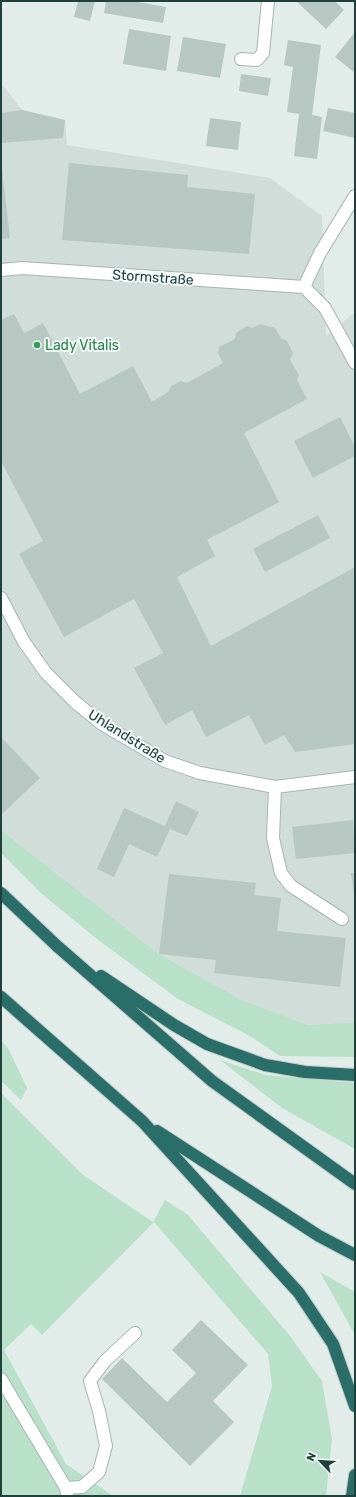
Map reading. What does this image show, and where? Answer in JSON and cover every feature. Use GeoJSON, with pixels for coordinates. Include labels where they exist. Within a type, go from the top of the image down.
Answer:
{"type":"FeatureCollection","features":[{"type":"Feature","properties":{"kind":"highway"},"geometry":{"type":"LineString","coordinates":[[1,893],[57,946],[212,1081],[355,1184]]}},
{"type":"Feature","properties":{"kind":"highway"},"geometry":{"type":"LineString","coordinates":[[57,946],[174,1025],[207,1044],[265,1065],[305,1072],[355,1075]]}},
{"type":"Feature","properties":{"kind":"highway"},"geometry":{"type":"LineString","coordinates":[[1,997],[142,1121],[299,1293],[333,1344],[355,1406]]}},
{"type":"Feature","properties":{"kind":"highway"},"geometry":{"type":"LineString","coordinates":[[142,1121],[319,1236],[355,1255]]}},
{"type":"Feature","properties":{"kind":"highway"},"geometry":{"type":"LineString","coordinates":[[352,1496],[355,1475]]}},
{"type":"Feature","properties":{"kind":"street"},"geometry":{"type":"LineString","coordinates":[[240,59],[257,60],[263,53],[268,1]]}},
{"type":"Feature","properties":{"kind":"street"},"geometry":{"type":"LineString","coordinates":[[355,196],[320,253],[304,287],[325,308],[355,363]]}},
{"type":"Feature","properties":{"kind":"street","name":"Stormstraße"},"geometry":{"type":"LineString","coordinates":[[1,270],[22,268],[304,287]]}},
{"type":"Feature","properties":{"kind":"street","name":"Uhlandstraße"},"geometry":{"type":"LineString","coordinates":[[1,598],[24,642],[46,674],[75,702],[102,724],[165,761],[200,773],[275,787],[355,777]]}},
{"type":"Feature","properties":{"kind":"street"},"geometry":{"type":"LineString","coordinates":[[275,787],[273,838],[280,873],[291,886],[342,919]]}},
{"type":"Feature","properties":{"kind":"street"},"geometry":{"type":"LineString","coordinates":[[1,1379],[67,1492],[82,1487],[99,1472],[106,1446],[90,1381],[105,1361],[135,1333]]}},
{"type":"Feature","properties":{"kind":"shaded area"},"geometry":{"type":"Polygon","coordinates":[[[1,83],[22,110],[65,120],[67,145],[270,178],[322,216],[326,336],[355,312],[355,1022],[308,1025],[244,1001],[159,954],[1,830],[1,83]]]}},
{"type":"Feature","properties":{"kind":"green space"},"geometry":{"type":"Polygon","coordinates":[[[1,830],[159,954],[244,1001],[308,1025],[355,1022],[355,1057],[280,1056],[250,1036],[178,999],[97,939],[42,894],[1,853],[1,830]]]}},
{"type":"Feature","properties":{"kind":"green space"},"geometry":{"type":"Polygon","coordinates":[[[1,1040],[8,1048],[27,1088],[21,1100],[1,1081],[1,1040]]]}},
{"type":"Feature","properties":{"kind":"green space"},"geometry":{"type":"Polygon","coordinates":[[[220,1060],[266,1075],[355,1083],[355,1149],[282,1108],[220,1060]]]}},
{"type":"Feature","properties":{"kind":"green space"},"geometry":{"type":"Polygon","coordinates":[[[1,1093],[83,1175],[153,1222],[165,1200],[188,1215],[290,1336],[322,1381],[332,1439],[326,1496],[240,1496],[272,1386],[268,1354],[154,1222],[42,1335],[31,1324],[4,1350],[66,1464],[113,1496],[1,1496],[1,1093]]]}},
{"type":"Feature","properties":{"kind":"green space"},"geometry":{"type":"Polygon","coordinates":[[[320,1272],[355,1292],[355,1335],[320,1272]]]}},
{"type":"Feature","properties":{"kind":"building"},"geometry":{"type":"Polygon","coordinates":[[[78,1],[95,1],[90,21],[74,17],[78,1]]]}},
{"type":"Feature","properties":{"kind":"building"},"geometry":{"type":"Polygon","coordinates":[[[106,1],[132,1],[166,7],[163,23],[104,13],[106,1]]]}},
{"type":"Feature","properties":{"kind":"building"},"geometry":{"type":"Polygon","coordinates":[[[296,1],[335,1],[344,10],[326,29],[296,1]]]}},
{"type":"Feature","properties":{"kind":"building"},"geometry":{"type":"Polygon","coordinates":[[[129,29],[171,36],[166,71],[123,64],[129,29]]]}},
{"type":"Feature","properties":{"kind":"building"},"geometry":{"type":"Polygon","coordinates":[[[355,32],[355,73],[335,57],[355,32]]]}},
{"type":"Feature","properties":{"kind":"building"},"geometry":{"type":"Polygon","coordinates":[[[183,37],[226,44],[220,78],[177,71],[183,37]]]}},
{"type":"Feature","properties":{"kind":"building"},"geometry":{"type":"Polygon","coordinates":[[[288,40],[321,45],[312,115],[322,117],[317,159],[294,156],[299,114],[287,112],[293,67],[284,65],[288,40]]]}},
{"type":"Feature","properties":{"kind":"building"},"geometry":{"type":"Polygon","coordinates":[[[241,74],[271,78],[268,96],[239,91],[241,74]]]}},
{"type":"Feature","properties":{"kind":"building"},"geometry":{"type":"Polygon","coordinates":[[[328,108],[355,113],[355,138],[323,131],[328,108]]]}},
{"type":"Feature","properties":{"kind":"building"},"geometry":{"type":"Polygon","coordinates":[[[22,110],[65,120],[63,138],[1,143],[1,113],[22,110]]]}},
{"type":"Feature","properties":{"kind":"building"},"geometry":{"type":"Polygon","coordinates":[[[210,118],[241,122],[238,150],[206,146],[210,118]]]}},
{"type":"Feature","properties":{"kind":"building"},"geometry":{"type":"Polygon","coordinates":[[[1,161],[10,238],[1,239],[1,161]]]}},
{"type":"Feature","properties":{"kind":"building"},"geometry":{"type":"Polygon","coordinates":[[[69,163],[188,175],[187,187],[255,194],[249,254],[62,240],[69,163]]]}},
{"type":"Feature","properties":{"kind":"building"},"geometry":{"type":"Polygon","coordinates":[[[14,314],[24,333],[43,323],[80,394],[133,366],[152,402],[168,392],[171,386],[181,381],[187,383],[223,363],[218,353],[219,347],[235,339],[236,333],[247,326],[252,328],[261,324],[275,328],[281,338],[287,341],[293,353],[290,360],[299,375],[297,380],[307,399],[244,433],[279,502],[207,540],[215,556],[177,577],[211,646],[355,567],[355,744],[295,752],[284,735],[265,745],[249,715],[206,737],[192,710],[165,725],[134,668],[163,653],[134,599],[64,637],[19,554],[43,541],[1,461],[1,320],[14,314]]]}},
{"type":"Feature","properties":{"kind":"building"},"geometry":{"type":"Polygon","coordinates":[[[340,417],[355,447],[355,456],[313,478],[294,441],[340,417]]]}},
{"type":"Feature","properties":{"kind":"building"},"geometry":{"type":"Polygon","coordinates":[[[318,515],[330,538],[265,572],[253,549],[318,515]]]}},
{"type":"Feature","properties":{"kind":"building"},"geometry":{"type":"Polygon","coordinates":[[[1,737],[40,778],[1,815],[1,737]]]}},
{"type":"Feature","properties":{"kind":"building"},"geometry":{"type":"Polygon","coordinates":[[[176,801],[199,812],[187,836],[170,829],[157,857],[129,844],[114,877],[97,869],[124,808],[165,826],[176,801]]]}},
{"type":"Feature","properties":{"kind":"building"},"geometry":{"type":"Polygon","coordinates":[[[353,820],[355,853],[296,859],[292,827],[353,820]]]}},
{"type":"Feature","properties":{"kind":"building"},"geometry":{"type":"Polygon","coordinates":[[[351,873],[355,873],[355,895],[354,895],[351,873]]]}},
{"type":"Feature","properties":{"kind":"building"},"geometry":{"type":"Polygon","coordinates":[[[169,874],[256,883],[254,895],[281,898],[277,931],[346,938],[340,987],[214,973],[216,960],[159,954],[169,874]]]}},
{"type":"Feature","properties":{"kind":"building"},"geometry":{"type":"Polygon","coordinates":[[[201,1320],[248,1365],[213,1401],[234,1422],[190,1466],[102,1379],[122,1358],[167,1402],[196,1373],[172,1350],[201,1320]]]}},
{"type":"Feature","properties":{"kind":"place","name":"Lady Vitalis"},"geometry":{"type":"Point","coordinates":[37,345]}}]}
